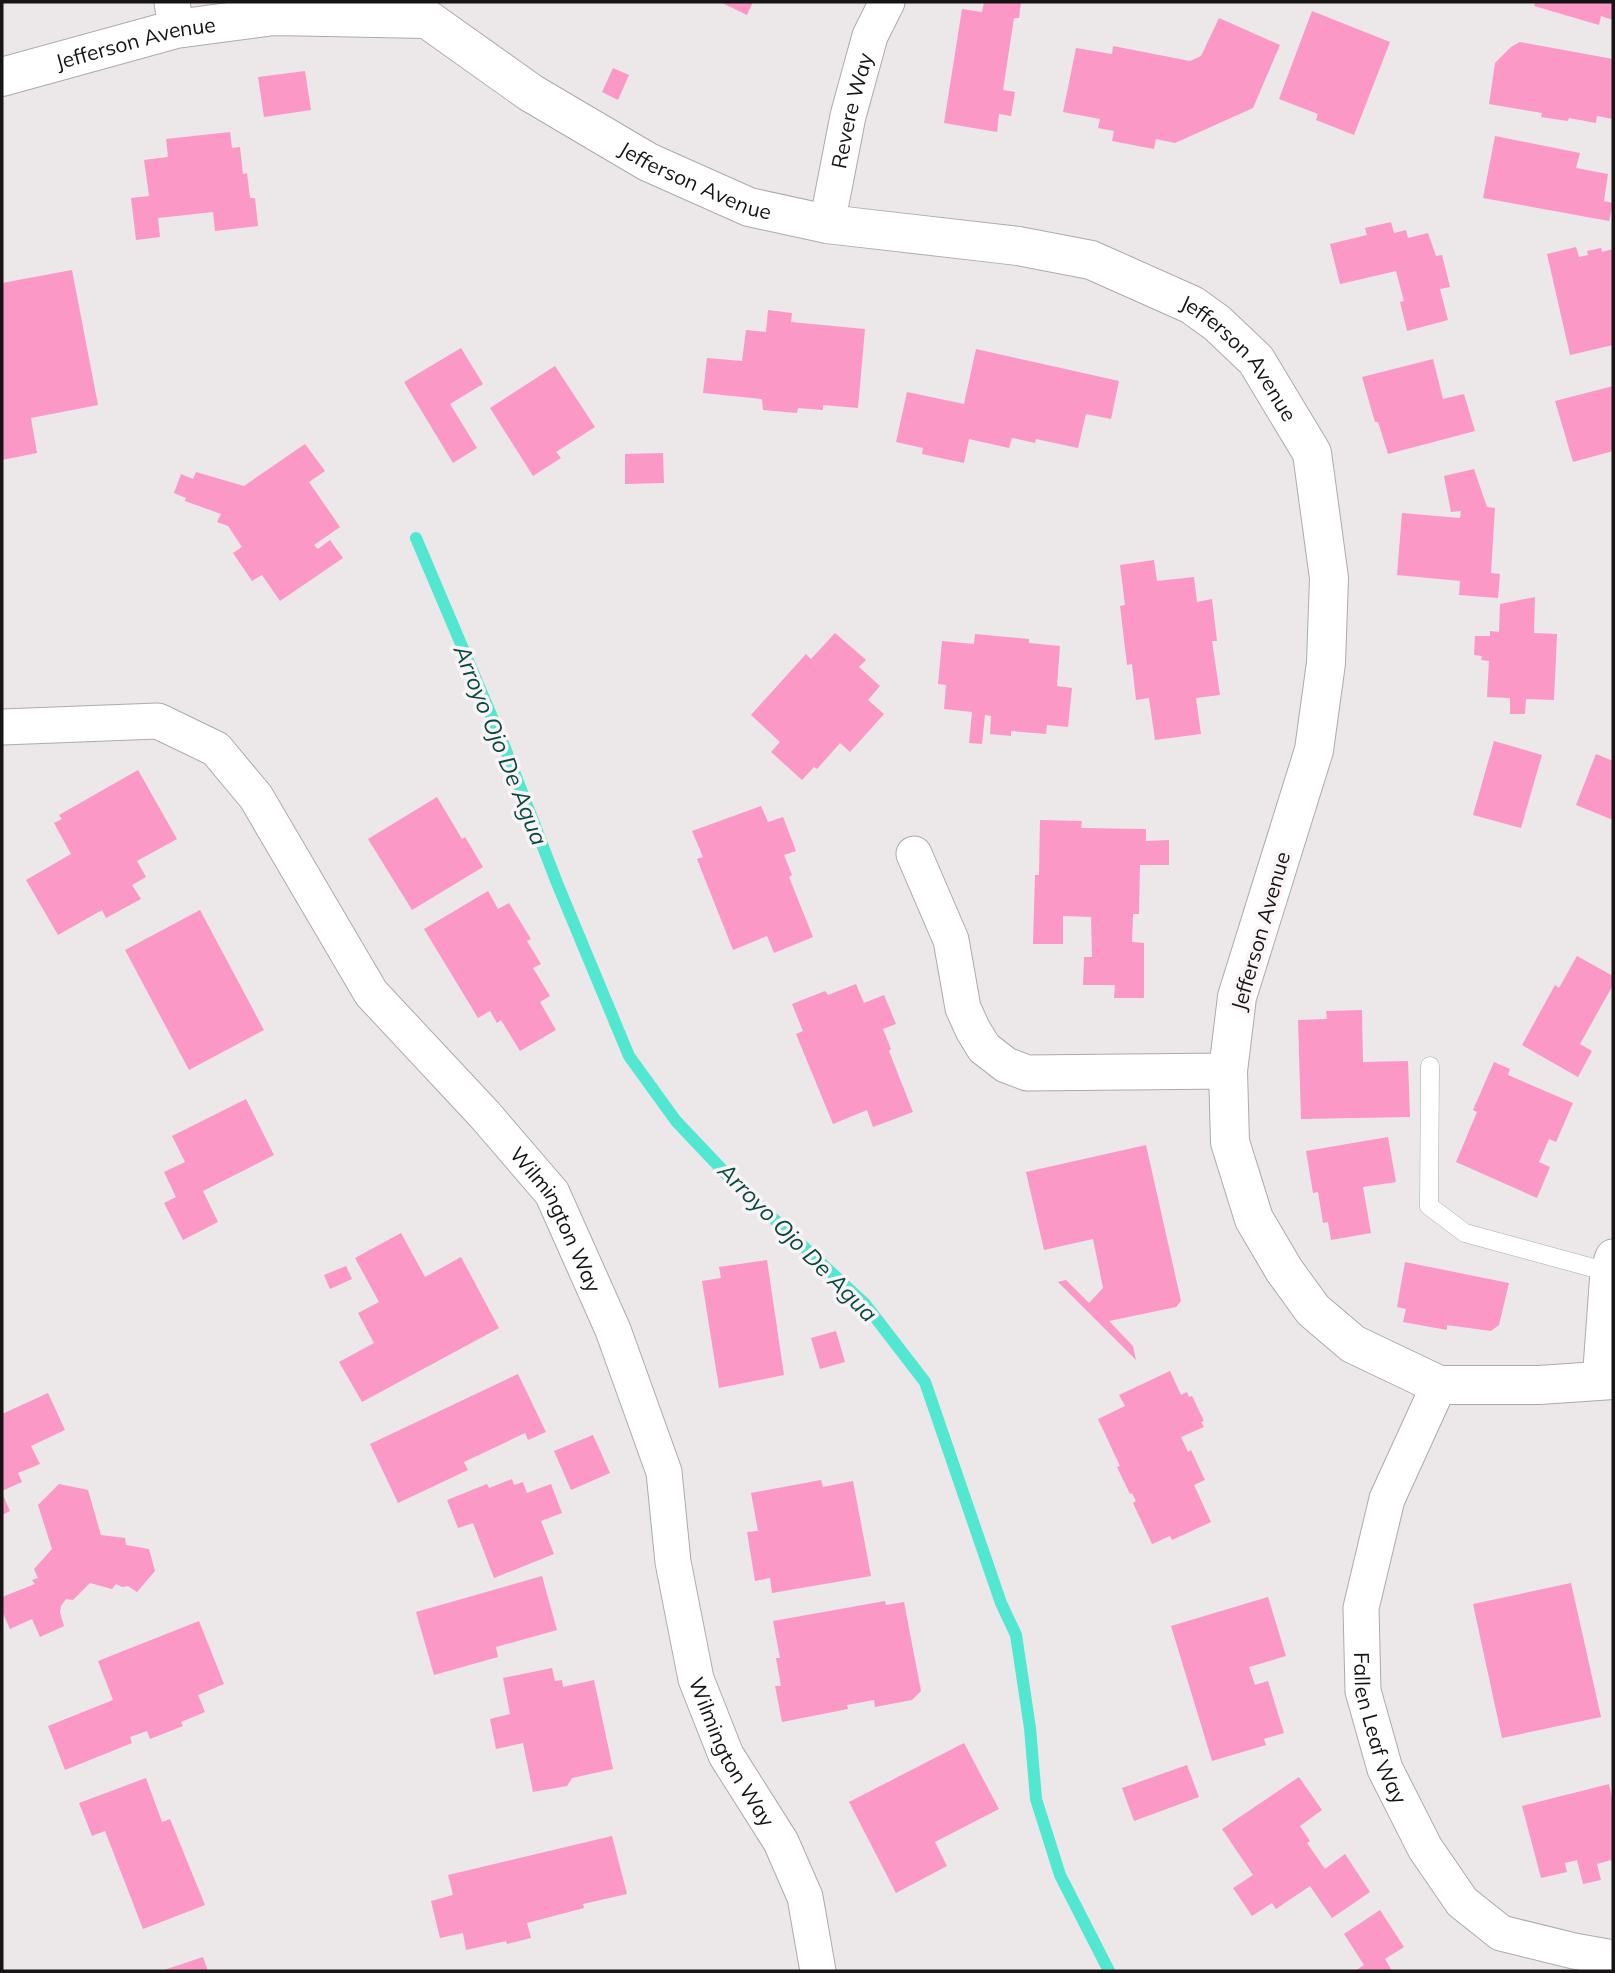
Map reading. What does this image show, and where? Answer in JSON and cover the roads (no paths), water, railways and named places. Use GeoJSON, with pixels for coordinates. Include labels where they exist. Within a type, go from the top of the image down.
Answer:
{"type":"FeatureCollection","features":[{"type":"Feature","properties":{"kind":"street","name":"Revere Way"},"geometry":{"type":"LineString","coordinates":[[827,224],[848,116],[870,36],[887,2]]}},
{"type":"Feature","properties":{"kind":"street","name":"Jefferson Avenue"},"geometry":{"type":"LineString","coordinates":[[2,77],[174,15],[274,16],[429,10],[531,93],[649,162],[749,207],[827,224],[1018,246],[1091,260],[1170,295],[1217,323],[1256,360],[1312,453],[1329,578],[1326,663],[1314,750],[1237,997],[1228,1071],[1230,1142],[1254,1219],[1284,1270],[1313,1310],[1353,1344],[1439,1385],[1607,1381]]}},
{"type":"Feature","properties":{"kind":"street","name":"Wilmington Way"},"geometry":{"type":"LineString","coordinates":[[2,727],[158,721],[216,749],[256,797],[371,992],[485,1115],[552,1193],[613,1331],[664,1472],[673,1562],[696,1679],[726,1755],[781,1842],[805,1897],[818,1971]]}},
{"type":"Feature","properties":{"kind":"street"},"geometry":{"type":"LineString","coordinates":[[914,855],[951,940],[963,1008],[984,1048],[1006,1065],[1027,1073],[1228,1071]]}},
{"type":"Feature","properties":{"kind":"street"},"geometry":{"type":"LineString","coordinates":[[1607,1381],[1611,1264]]}},
{"type":"Feature","properties":{"kind":"street","name":"Fallen Leaf Way"},"geometry":{"type":"LineString","coordinates":[[1439,1385],[1387,1499],[1361,1608],[1363,1691],[1385,1769],[1425,1847],[1462,1902],[1501,1933],[1613,1958]]}},
{"type":"Feature","properties":{"kind":"lane"},"geometry":{"type":"LineString","coordinates":[[1430,1066],[1429,1206],[1465,1233],[1611,1264]]}},
{"type":"Feature","properties":{"kind":"waterway","name":"Arroyo Ojo De Agua"},"geometry":{"type":"LineString","coordinates":[[416,538],[503,743],[557,883],[629,1056],[676,1121],[730,1178],[865,1304],[925,1382],[1001,1603],[1016,1635],[1030,1728],[1036,1799],[1060,1875],[1109,1971]]}}]}
